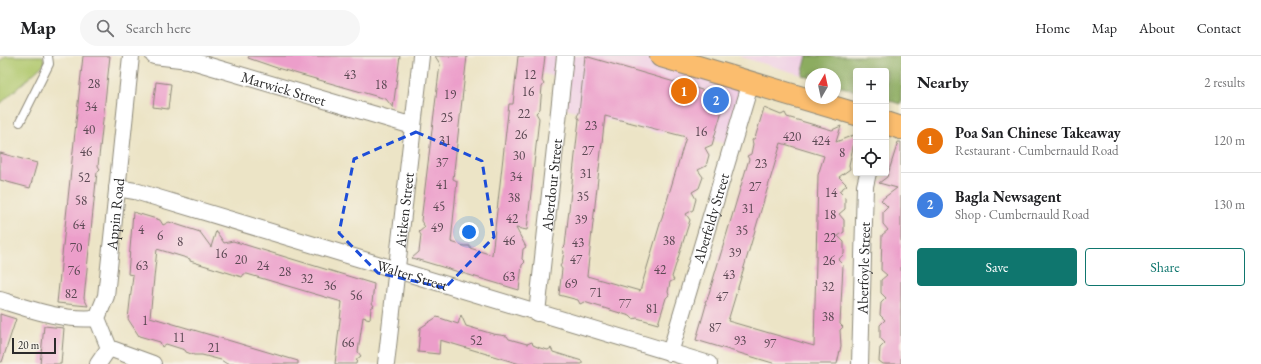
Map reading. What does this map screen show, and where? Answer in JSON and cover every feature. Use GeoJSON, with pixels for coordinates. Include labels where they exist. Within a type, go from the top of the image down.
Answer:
{"type":"FeatureCollection","features":[{"type":"Feature","properties":{"kind":"main road"},"geometry":{"type":"LineString","coordinates":[[661,56],[853,113]]}},
{"type":"Feature","properties":{"kind":"main road"},"geometry":{"type":"LineString","coordinates":[[889,124],[901,128]]}},
{"type":"Feature","properties":{"kind":"street","name":"Appin Road"},"geometry":{"type":"LineString","coordinates":[[97,318],[106,296],[131,56]]}},
{"type":"Feature","properties":{"kind":"street","name":"Marwick Street"},"geometry":{"type":"LineString","coordinates":[[154,56],[189,60],[413,126]]}},
{"type":"Feature","properties":{"kind":"street","name":"Aitken Street"},"geometry":{"type":"LineString","coordinates":[[386,364],[421,56]]}},
{"type":"Feature","properties":{"kind":"street","name":"Aberdour Street"},"geometry":{"type":"LineString","coordinates":[[537,313],[565,56]]}},
{"type":"Feature","properties":{"kind":"street","name":"Aberfeldy Street"},"geometry":{"type":"LineString","coordinates":[[670,353],[750,82]]}},
{"type":"Feature","properties":{"kind":"street","name":"Aberfoyle Street"},"geometry":{"type":"LineString","coordinates":[[860,364],[865,186],[867,176]]}},
{"type":"Feature","properties":{"kind":"street","name":"Walter Street"},"geometry":{"type":"LineString","coordinates":[[117,188],[135,191],[397,272],[708,364]]}},
{"type":"Feature","properties":{"kind":"street"},"geometry":{"type":"LineString","coordinates":[[0,300],[46,315],[84,319],[97,318],[109,348],[153,364]]}},
{"type":"Feature","properties":{"kind":"street"},"geometry":{"type":"LineString","coordinates":[[98,364],[109,348]]}},
{"type":"Feature","properties":{"kind":"lane"},"geometry":{"type":"LineString","coordinates":[[20,122],[49,64],[48,56]]}},
{"type":"Feature","properties":{"kind":"highlighted area"},"geometry":{"type":"Polygon","coordinates":[[[416,132],[482,161],[494,237],[445,288],[378,273],[339,233],[354,159],[416,132]]]}},
{"type":"Feature","properties":{"kind":"shaded area"},"geometry":{"type":"Polygon","coordinates":[[[532,56],[662,56],[753,83],[730,145],[701,137],[675,96],[663,134],[565,108],[566,79],[531,71],[532,56]]]}},
{"type":"Feature","properties":{"kind":"shaded area"},"geometry":{"type":"Polygon","coordinates":[[[738,56],[807,56],[802,75],[738,56]]]}},
{"type":"Feature","properties":{"kind":"green space"},"geometry":{"type":"Polygon","coordinates":[[[6,56],[43,56],[45,63],[0,104],[0,61],[6,56]]]}},
{"type":"Feature","properties":{"kind":"green space"},"geometry":{"type":"Polygon","coordinates":[[[807,56],[901,56],[901,104],[889,101],[889,68],[853,68],[853,90],[841,87],[841,68],[805,68],[805,76],[802,75],[807,56]]]}},
{"type":"Feature","properties":{"kind":"building"},"geometry":{"type":"Polygon","coordinates":[[[83,56],[110,56],[98,166],[100,169],[97,172],[84,298],[88,306],[57,303],[83,56]]]}},
{"type":"Feature","properties":{"kind":"building"},"geometry":{"type":"Polygon","coordinates":[[[249,56],[400,56],[393,108],[386,99],[277,68],[248,58],[249,56]]]}},
{"type":"Feature","properties":{"kind":"building"},"geometry":{"type":"Polygon","coordinates":[[[435,56],[467,56],[453,179],[457,181],[451,242],[464,246],[470,246],[470,248],[492,255],[509,104],[513,104],[518,56],[545,56],[542,81],[544,84],[542,87],[540,109],[536,113],[539,118],[527,230],[516,228],[526,247],[523,249],[522,259],[525,262],[522,265],[519,290],[412,258],[419,252],[421,235],[419,232],[425,227],[421,221],[440,64],[435,56]]]}},
{"type":"Feature","properties":{"kind":"building"},"geometry":{"type":"Polygon","coordinates":[[[585,56],[726,97],[712,145],[705,148],[709,155],[706,166],[698,170],[703,177],[699,188],[692,192],[696,199],[693,210],[686,214],[690,220],[672,277],[674,280],[670,282],[668,292],[669,295],[666,298],[658,324],[637,318],[633,319],[630,316],[584,302],[580,304],[578,300],[559,295],[562,269],[560,266],[564,252],[562,249],[565,246],[579,119],[577,116],[579,113],[585,56]],[[605,116],[587,276],[640,291],[686,137],[605,116]]]}},
{"type":"Feature","properties":{"kind":"building"},"geometry":{"type":"Polygon","coordinates":[[[156,82],[171,84],[168,109],[153,107],[156,82]]]}},
{"type":"Feature","properties":{"kind":"building"},"geometry":{"type":"Polygon","coordinates":[[[764,108],[781,115],[785,113],[787,117],[832,130],[841,126],[836,142],[853,135],[853,147],[849,165],[850,169],[839,177],[847,185],[839,191],[845,197],[845,209],[839,214],[844,220],[844,232],[838,236],[844,242],[844,254],[838,260],[843,265],[840,324],[843,327],[840,330],[841,346],[837,364],[776,364],[696,340],[706,305],[705,301],[707,300],[749,159],[747,156],[751,154],[753,144],[752,140],[755,138],[764,108]],[[781,143],[728,321],[814,346],[818,175],[824,156],[781,143]]]}},
{"type":"Feature","properties":{"kind":"building"},"geometry":{"type":"Polygon","coordinates":[[[898,142],[901,142],[901,364],[883,364],[879,361],[880,348],[885,343],[880,338],[880,325],[885,320],[880,315],[881,303],[886,298],[881,293],[881,280],[887,275],[881,270],[882,235],[888,230],[883,224],[883,212],[888,207],[881,200],[897,188],[879,183],[889,176],[889,171],[898,142]]]}},
{"type":"Feature","properties":{"kind":"building"},"geometry":{"type":"Polygon","coordinates":[[[0,153],[37,163],[30,188],[0,180],[0,153]]]}},
{"type":"Feature","properties":{"kind":"building"},"geometry":{"type":"Polygon","coordinates":[[[133,212],[160,220],[163,225],[169,222],[200,232],[211,247],[216,231],[224,243],[233,241],[374,284],[372,303],[374,306],[371,308],[370,319],[363,317],[358,352],[361,356],[357,359],[356,364],[335,364],[342,302],[247,274],[244,274],[242,277],[157,249],[150,317],[298,361],[298,364],[227,364],[221,360],[202,355],[194,355],[186,352],[185,350],[166,344],[162,347],[160,342],[139,336],[128,319],[133,275],[128,274],[133,212]]]}},
{"type":"Feature","properties":{"kind":"building"},"geometry":{"type":"Polygon","coordinates":[[[0,314],[16,319],[2,362],[0,362],[0,314]]]}},
{"type":"Feature","properties":{"kind":"building"},"geometry":{"type":"Polygon","coordinates":[[[461,315],[466,326],[493,334],[507,336],[509,339],[527,344],[532,342],[533,345],[540,348],[548,350],[551,348],[553,352],[582,361],[582,364],[520,364],[440,340],[439,354],[418,352],[420,328],[437,317],[458,324],[461,315]]]}},
{"type":"Feature","properties":{"kind":"building"},"geometry":{"type":"Polygon","coordinates":[[[44,326],[64,328],[61,364],[40,364],[44,326]]]}},
{"type":"Feature","properties":{"kind":"place","name":"Poa San Chinese Takeaway"},"geometry":{"type":"Point","coordinates":[684,91]}},
{"type":"Feature","properties":{"kind":"place","name":"Bagla Newsagent"},"geometry":{"type":"Point","coordinates":[716,100]}}]}
